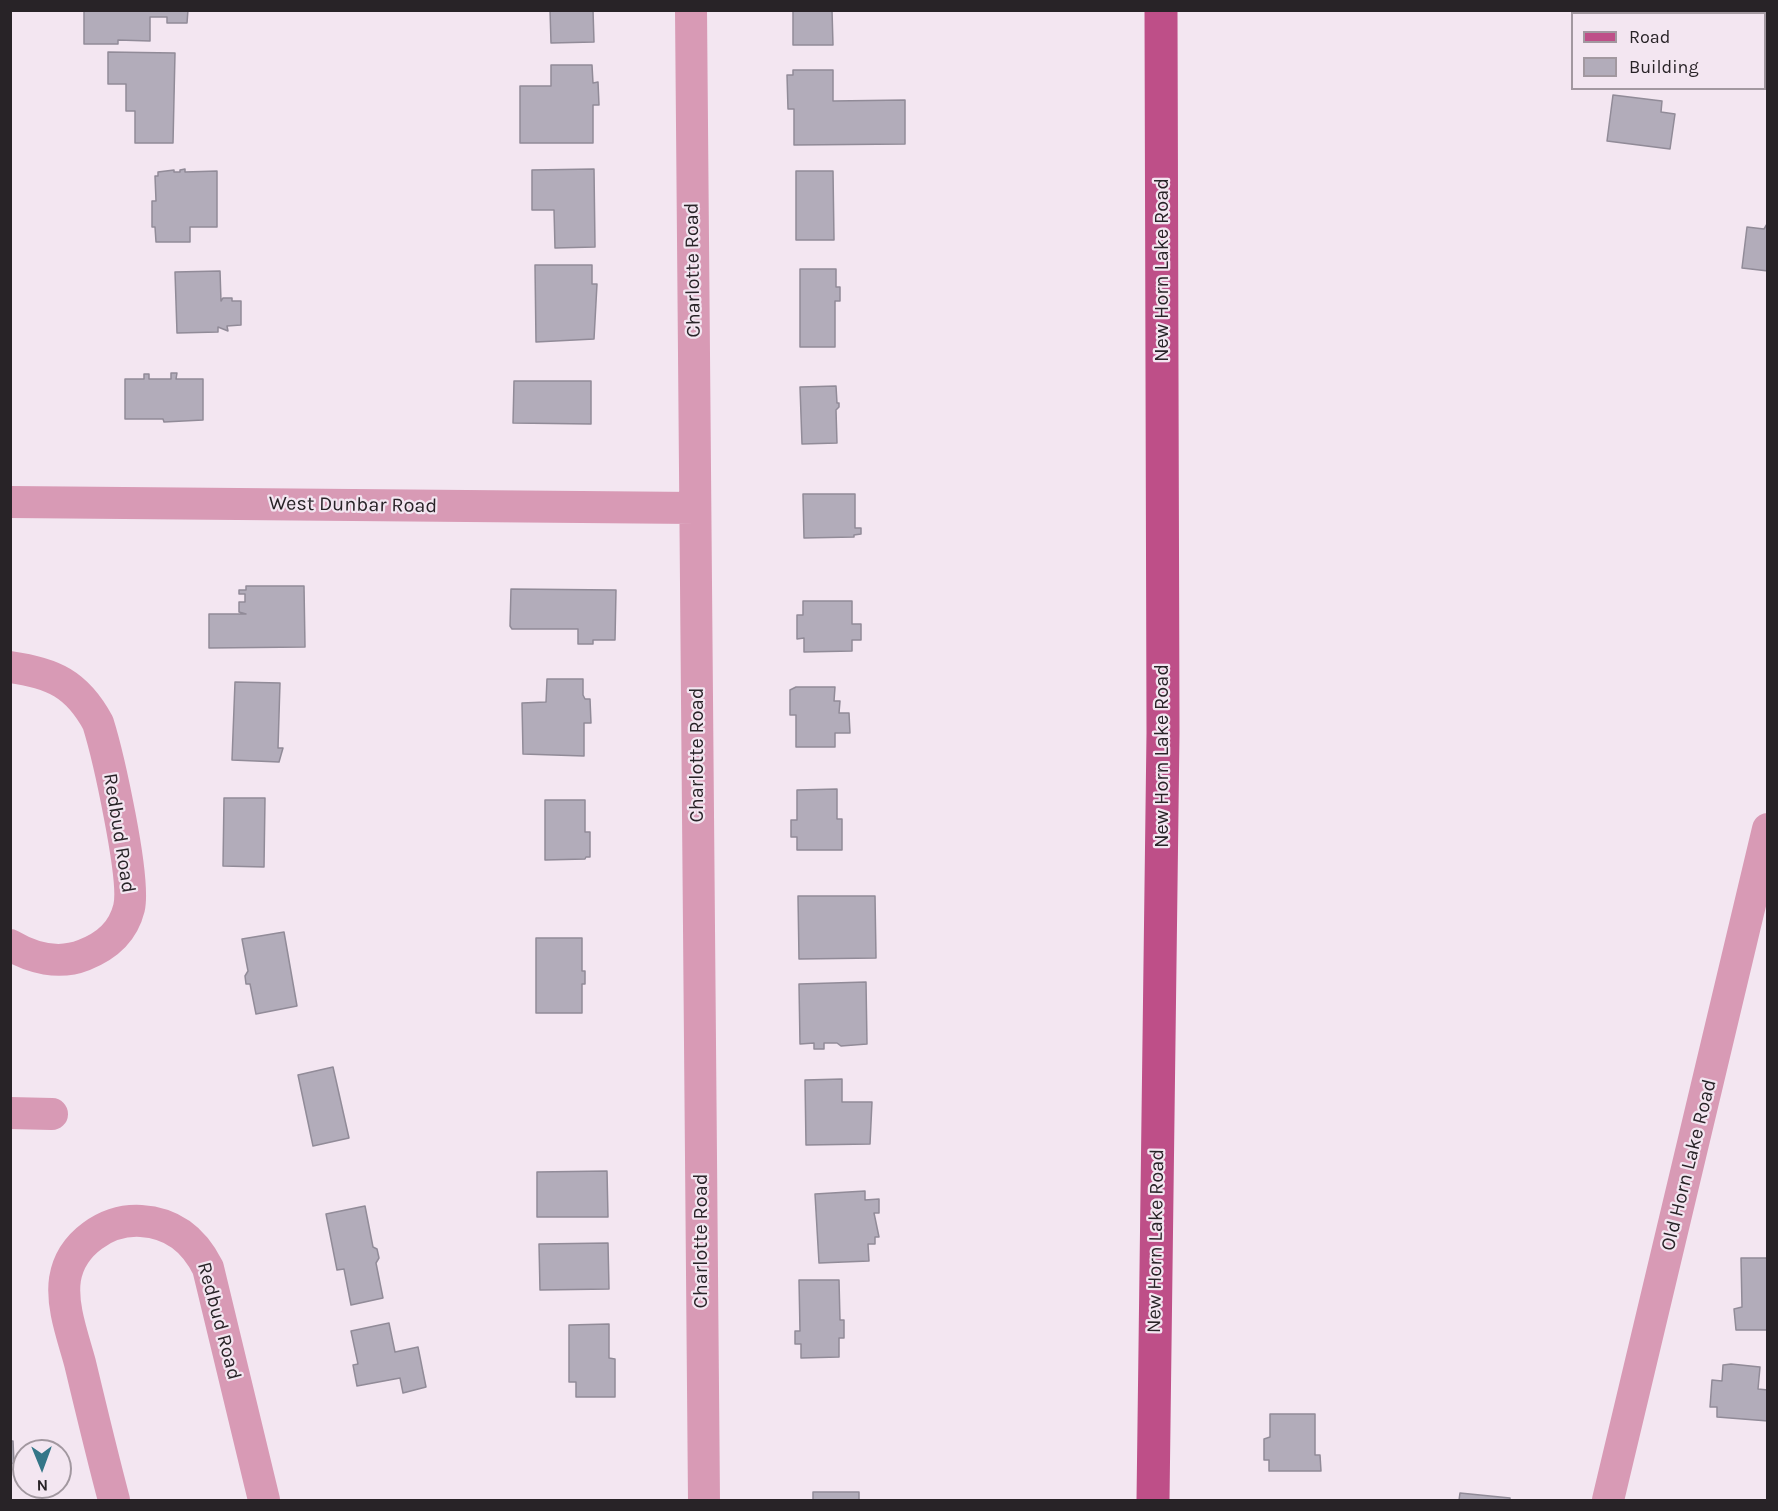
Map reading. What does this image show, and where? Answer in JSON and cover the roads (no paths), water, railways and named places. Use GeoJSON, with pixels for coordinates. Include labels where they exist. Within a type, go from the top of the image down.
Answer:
{"type":"FeatureCollection","features":[{"type":"Feature","properties":{"kind":"main road","name":"New Horn Lake Road"},"geometry":{"type":"LineString","coordinates":[[1153,1500],[1163,733],[1161,10]]}},
{"type":"Feature","properties":{"kind":"street","name":"Charlotte Road"},"geometry":{"type":"LineString","coordinates":[[691,10],[704,1500]]}},
{"type":"Feature","properties":{"kind":"street","name":"West Dunbar Road"},"geometry":{"type":"LineString","coordinates":[[10,502],[695,508]]}},
{"type":"Feature","properties":{"kind":"street","name":"Redbud Road"},"geometry":{"type":"LineString","coordinates":[[10,668],[45,673],[69,685],[89,707],[98,723],[113,786],[127,868],[129,906],[118,933],[101,949],[80,957],[53,960],[29,956],[10,945]]}},
{"type":"Feature","properties":{"kind":"street","name":"Old Horn Lake Road"},"geometry":{"type":"LineString","coordinates":[[1608,1500],[1767,829]]}},
{"type":"Feature","properties":{"kind":"street"},"geometry":{"type":"LineString","coordinates":[[10,1113],[52,1114]]}},
{"type":"Feature","properties":{"kind":"street","name":"Redbud Road"},"geometry":{"type":"LineString","coordinates":[[114,1500],[66,1308],[65,1277],[69,1265],[87,1240],[112,1224],[138,1221],[166,1226],[181,1233],[193,1242],[208,1268],[264,1500]]}}]}
